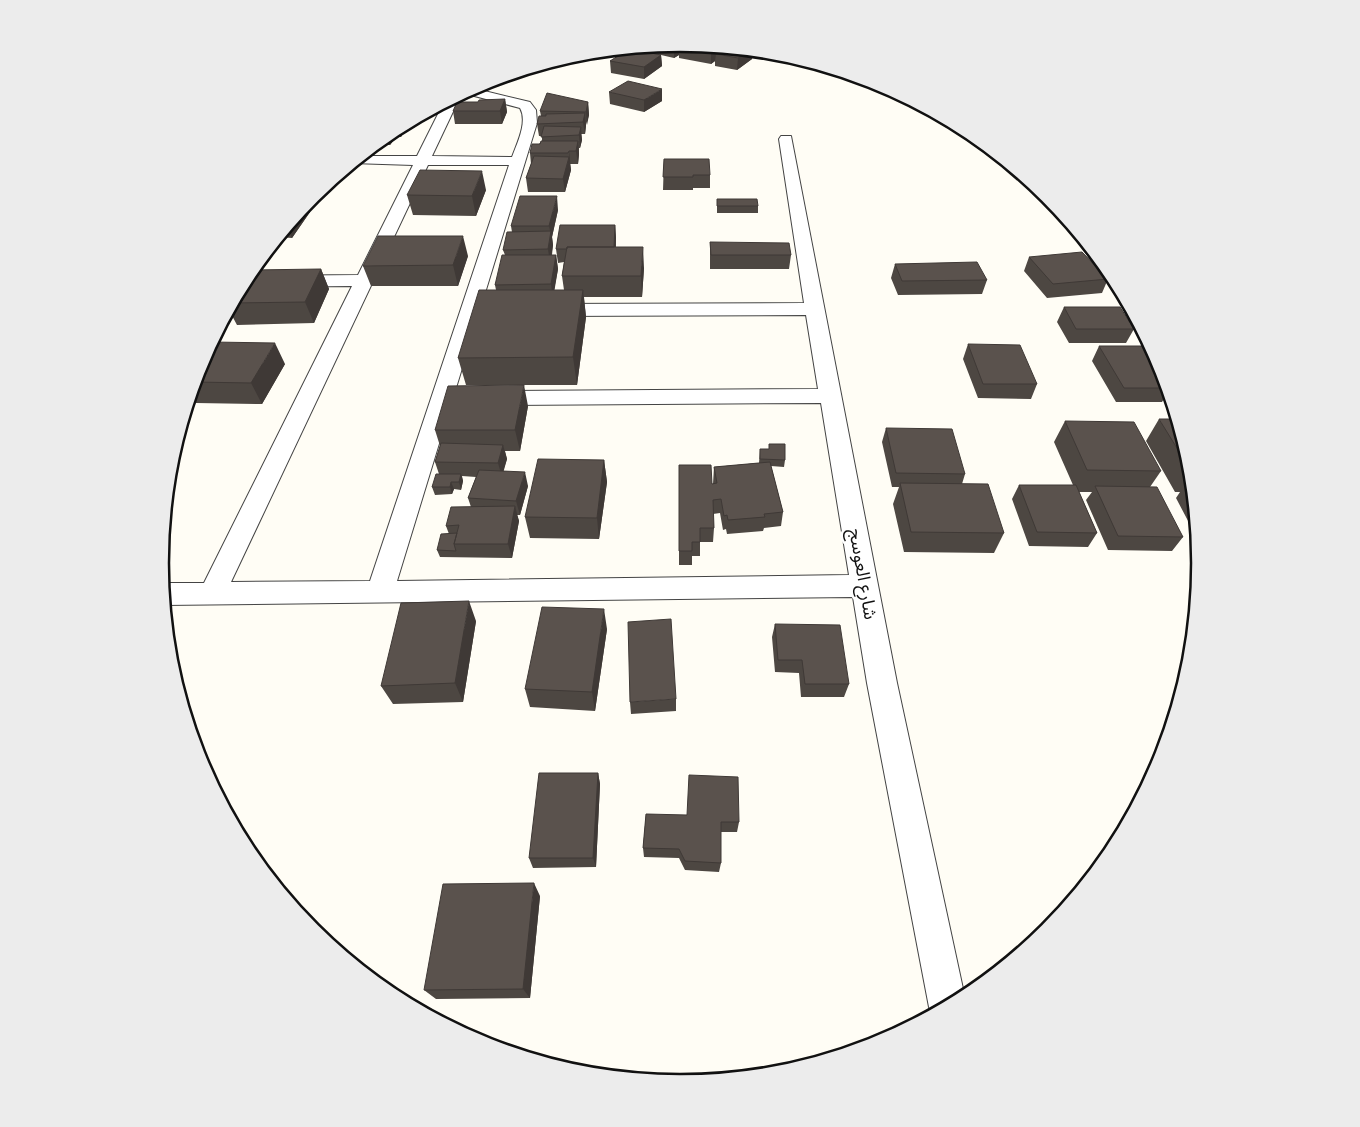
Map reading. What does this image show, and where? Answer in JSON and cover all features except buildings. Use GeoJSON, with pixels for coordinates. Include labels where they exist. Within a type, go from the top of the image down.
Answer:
{"type":"FeatureCollection","features":[{"type":"Feature","properties":{"kind":"street"},"geometry":{"type":"LineString","coordinates":[[380,592],[459,398],[530,123],[529,110],[525,105],[479,93]]}},
{"type":"Feature","properties":{"kind":"street"},"geometry":{"type":"LineString","coordinates":[[212,594],[447,109]]}},
{"type":"Feature","properties":{"kind":"street","name":"شارع العوسج"},"geometry":{"type":"LineString","coordinates":[[786,139],[865,586],[946,999]]}},
{"type":"Feature","properties":{"kind":"street"},"geometry":{"type":"LineString","coordinates":[[367,160],[519,161]]}},
{"type":"Feature","properties":{"kind":"street"},"geometry":{"type":"LineString","coordinates":[[254,282],[364,280]]}},
{"type":"Feature","properties":{"kind":"street"},"geometry":{"type":"LineString","coordinates":[[530,310],[815,309]]}},
{"type":"Feature","properties":{"kind":"street"},"geometry":{"type":"LineString","coordinates":[[459,398],[831,396]]}},
{"type":"Feature","properties":{"kind":"street"},"geometry":{"type":"LineString","coordinates":[[170,594],[865,586]]}}]}
